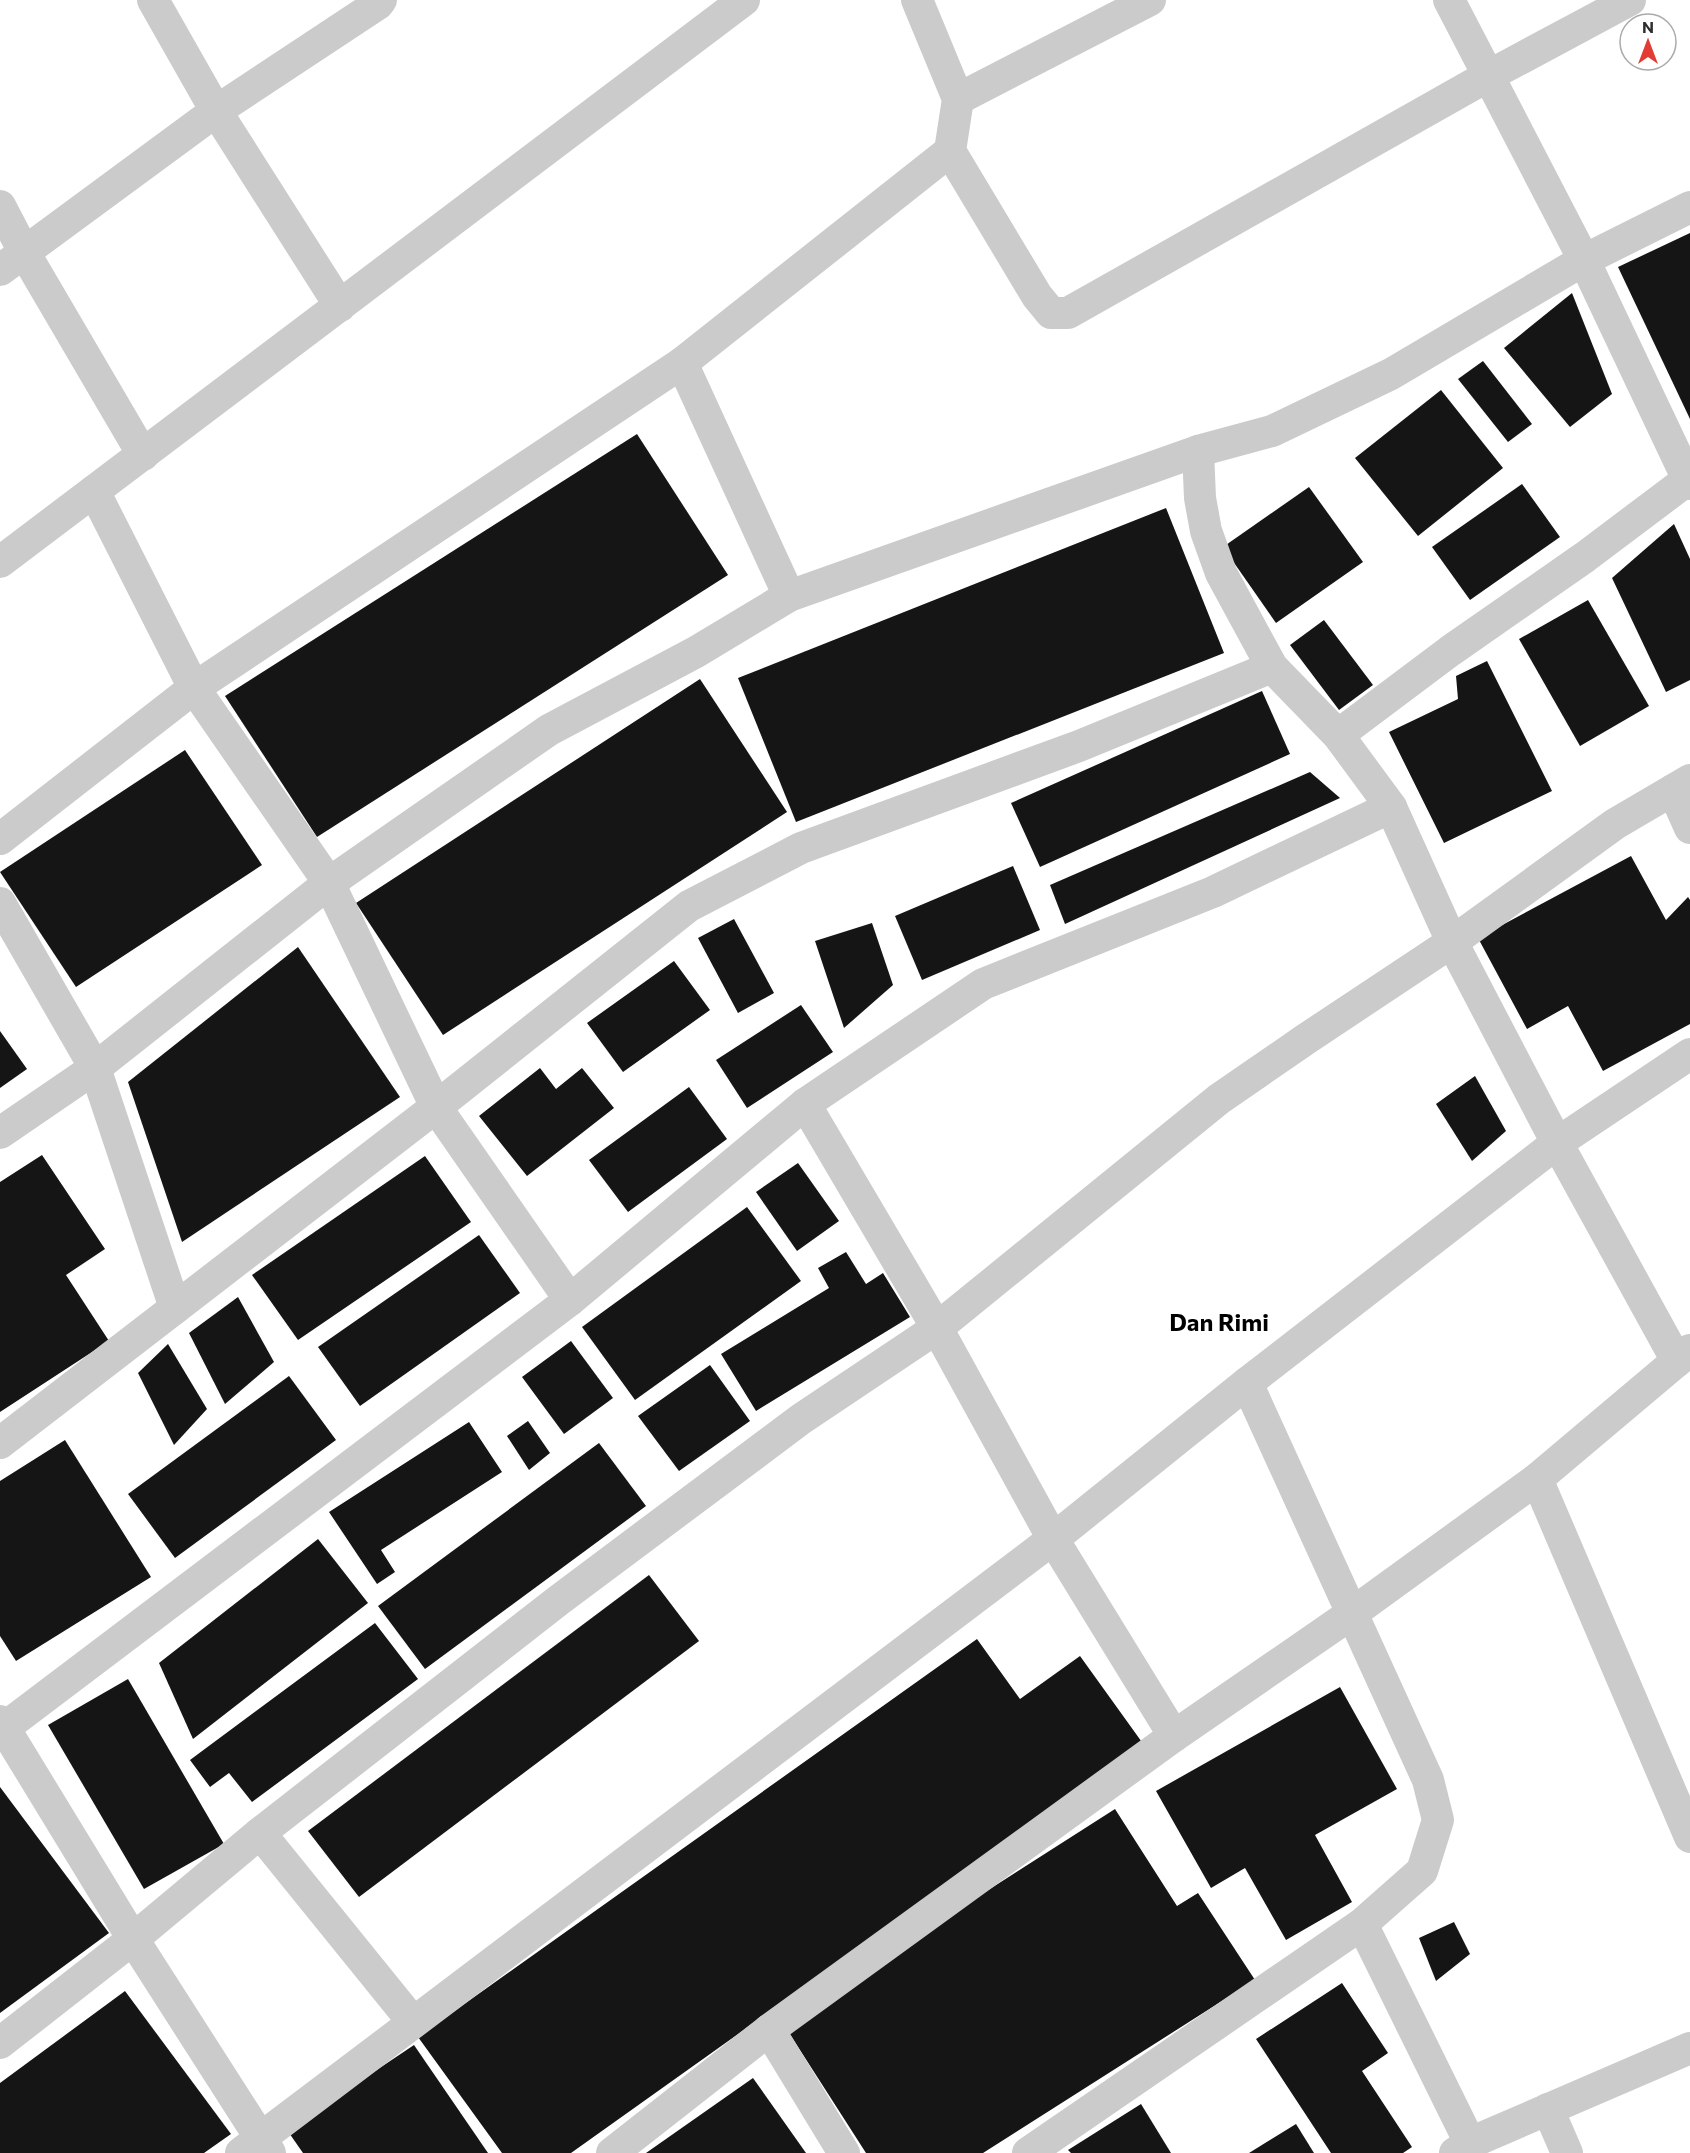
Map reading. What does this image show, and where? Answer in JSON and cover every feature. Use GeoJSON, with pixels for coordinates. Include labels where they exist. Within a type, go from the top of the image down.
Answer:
{"type":"FeatureCollection","features":[{"type":"Feature","properties":{"kind":"street"},"geometry":{"type":"LineString","coordinates":[[153,0],[216,111],[340,306]]}},
{"type":"Feature","properties":{"kind":"street"},"geometry":{"type":"LineString","coordinates":[[12,261],[216,111],[381,0]]}},
{"type":"Feature","properties":{"kind":"street"},"geometry":{"type":"LineString","coordinates":[[0,562],[744,0]]}},
{"type":"Feature","properties":{"kind":"street"},"geometry":{"type":"LineString","coordinates":[[917,0],[958,99],[950,151],[1037,296],[1051,313],[1068,313],[1488,76],[1630,0]]}},
{"type":"Feature","properties":{"kind":"street"},"geometry":{"type":"LineString","coordinates":[[958,99],[1150,0]]}},
{"type":"Feature","properties":{"kind":"street"},"geometry":{"type":"LineString","coordinates":[[1338,735],[1450,651],[1585,557],[1689,480],[1584,260],[1449,0]]}},
{"type":"Feature","properties":{"kind":"street"},"geometry":{"type":"LineString","coordinates":[[0,839],[194,688],[682,363],[950,151]]}},
{"type":"Feature","properties":{"kind":"street"},"geometry":{"type":"LineString","coordinates":[[0,206],[12,261],[143,455]]}},
{"type":"Feature","properties":{"kind":"street"},"geometry":{"type":"LineString","coordinates":[[0,1133],[95,1068],[329,883],[549,730],[696,652],[789,596],[1198,451],[1272,430],[1391,374],[1584,260],[1690,207]]}},
{"type":"Feature","properties":{"kind":"street"},"geometry":{"type":"LineString","coordinates":[[682,363],[789,596]]}},
{"type":"Feature","properties":{"kind":"street"},"geometry":{"type":"LineString","coordinates":[[612,2153],[769,2030],[1174,1736],[1351,1614],[1537,1479],[1683,1355],[1557,1143],[1452,942],[1391,807],[1338,735],[1272,667],[1221,573],[1206,531],[1200,498],[1198,451]]}},
{"type":"Feature","properties":{"kind":"street"},"geometry":{"type":"LineString","coordinates":[[94,491],[194,688],[329,883],[436,1107],[570,1300]]}},
{"type":"Feature","properties":{"kind":"street"},"geometry":{"type":"LineString","coordinates":[[0,1443],[436,1107],[689,906],[801,848],[1079,746],[1272,667]]}},
{"type":"Feature","properties":{"kind":"street"},"geometry":{"type":"LineString","coordinates":[[0,2043],[133,1939],[260,1833],[559,1600],[792,1426],[937,1328],[1219,1098],[1452,942],[1615,824],[1682,785],[1690,828]]}},
{"type":"Feature","properties":{"kind":"street"},"geometry":{"type":"LineString","coordinates":[[1391,807],[1213,891],[983,984],[805,1104],[570,1300],[1,1727],[133,1939],[257,2148],[413,2022],[1053,1539],[1247,1383],[1557,1143],[1690,1054]]}},
{"type":"Feature","properties":{"kind":"street"},"geometry":{"type":"LineString","coordinates":[[0,903],[95,1068],[175,1308]]}},
{"type":"Feature","properties":{"kind":"street"},"geometry":{"type":"LineString","coordinates":[[805,1104],[937,1328],[1053,1539],[1174,1736]]}},
{"type":"Feature","properties":{"kind":"street"},"geometry":{"type":"LineString","coordinates":[[1028,2153],[1362,1924],[1422,1871],[1438,1820],[1428,1780],[1247,1383]]}},
{"type":"Feature","properties":{"kind":"street"},"geometry":{"type":"LineString","coordinates":[[1537,1479],[1690,1837]]}},
{"type":"Feature","properties":{"kind":"street"},"geometry":{"type":"LineString","coordinates":[[260,1833],[413,2022]]}},
{"type":"Feature","properties":{"kind":"street"},"geometry":{"type":"LineString","coordinates":[[1362,1924],[1463,2148],[1690,2048]]}},
{"type":"Feature","properties":{"kind":"street"},"geometry":{"type":"LineString","coordinates":[[769,2030],[844,2153]]}},
{"type":"Feature","properties":{"kind":"street"},"geometry":{"type":"LineString","coordinates":[[1548,2109],[1567,2153]]}},
{"type":"Feature","properties":{"kind":"building"},"geometry":{"type":"Polygon","coordinates":[[[1690,233],[1690,419],[1618,267],[1690,233]]]}},
{"type":"Feature","properties":{"kind":"building"},"geometry":{"type":"Polygon","coordinates":[[[1572,293],[1612,394],[1570,427],[1504,348],[1572,293]]]}},
{"type":"Feature","properties":{"kind":"building"},"geometry":{"type":"Polygon","coordinates":[[[1483,361],[1532,424],[1508,442],[1458,379],[1483,361]]]}},
{"type":"Feature","properties":{"kind":"building"},"geometry":{"type":"Polygon","coordinates":[[[1441,390],[1503,468],[1418,536],[1355,458],[1441,390]]]}},
{"type":"Feature","properties":{"kind":"building"},"geometry":{"type":"Polygon","coordinates":[[[637,434],[728,575],[317,837],[225,696],[637,434]]]}},
{"type":"Feature","properties":{"kind":"building"},"geometry":{"type":"Polygon","coordinates":[[[1522,484],[1560,537],[1470,600],[1432,547],[1522,484]]]}},
{"type":"Feature","properties":{"kind":"building"},"geometry":{"type":"Polygon","coordinates":[[[1309,487],[1363,562],[1276,623],[1223,547],[1309,487]]]}},
{"type":"Feature","properties":{"kind":"building"},"geometry":{"type":"Polygon","coordinates":[[[1166,508],[1224,653],[796,822],[738,678],[1166,508]]]}},
{"type":"Feature","properties":{"kind":"building"},"geometry":{"type":"Polygon","coordinates":[[[1674,524],[1690,559],[1690,680],[1666,692],[1612,578],[1674,524]]]}},
{"type":"Feature","properties":{"kind":"building"},"geometry":{"type":"Polygon","coordinates":[[[1588,600],[1649,706],[1580,746],[1519,639],[1588,600]]]}},
{"type":"Feature","properties":{"kind":"building"},"geometry":{"type":"Polygon","coordinates":[[[1324,620],[1373,685],[1339,710],[1290,645],[1324,620]]]}},
{"type":"Feature","properties":{"kind":"building"},"geometry":{"type":"Polygon","coordinates":[[[1487,661],[1552,791],[1444,843],[1389,732],[1458,699],[1456,676],[1487,661]]]}},
{"type":"Feature","properties":{"kind":"building"},"geometry":{"type":"Polygon","coordinates":[[[700,679],[787,812],[443,1035],[356,903],[700,679]]]}},
{"type":"Feature","properties":{"kind":"building"},"geometry":{"type":"Polygon","coordinates":[[[1262,691],[1290,754],[1040,867],[1011,803],[1262,691]]]}},
{"type":"Feature","properties":{"kind":"building"},"geometry":{"type":"Polygon","coordinates":[[[185,750],[262,865],[76,987],[0,872],[185,750]]]}},
{"type":"Feature","properties":{"kind":"building"},"geometry":{"type":"Polygon","coordinates":[[[1310,772],[1340,798],[1065,924],[1050,885],[1310,772]]]}},
{"type":"Feature","properties":{"kind":"building"},"geometry":{"type":"Polygon","coordinates":[[[1631,856],[1666,920],[1688,897],[1690,900],[1690,1024],[1603,1071],[1568,1006],[1527,1029],[1478,938],[1631,856]]]}},
{"type":"Feature","properties":{"kind":"building"},"geometry":{"type":"Polygon","coordinates":[[[1013,866],[1040,930],[922,980],[895,916],[1013,866]]]}},
{"type":"Feature","properties":{"kind":"building"},"geometry":{"type":"Polygon","coordinates":[[[734,919],[774,993],[738,1013],[698,938],[734,919]]]}},
{"type":"Feature","properties":{"kind":"building"},"geometry":{"type":"Polygon","coordinates":[[[872,923],[893,985],[844,1028],[815,941],[872,923]]]}},
{"type":"Feature","properties":{"kind":"building"},"geometry":{"type":"Polygon","coordinates":[[[298,947],[400,1097],[182,1242],[128,1082],[298,947]]]}},
{"type":"Feature","properties":{"kind":"building"},"geometry":{"type":"Polygon","coordinates":[[[674,961],[710,1010],[623,1072],[587,1023],[674,961]]]}},
{"type":"Feature","properties":{"kind":"building"},"geometry":{"type":"Polygon","coordinates":[[[801,1005],[833,1052],[747,1108],[716,1060],[801,1005]]]}},
{"type":"Feature","properties":{"kind":"building"},"geometry":{"type":"Polygon","coordinates":[[[0,1031],[27,1069],[0,1088],[0,1031]]]}},
{"type":"Feature","properties":{"kind":"building"},"geometry":{"type":"Polygon","coordinates":[[[540,1068],[556,1089],[582,1068],[614,1108],[527,1176],[479,1116],[540,1068]]]}},
{"type":"Feature","properties":{"kind":"building"},"geometry":{"type":"Polygon","coordinates":[[[1475,1076],[1506,1131],[1472,1161],[1436,1104],[1475,1076]]]}},
{"type":"Feature","properties":{"kind":"building"},"geometry":{"type":"Polygon","coordinates":[[[689,1087],[727,1139],[628,1212],[589,1160],[689,1087]]]}},
{"type":"Feature","properties":{"kind":"building"},"geometry":{"type":"Polygon","coordinates":[[[42,1155],[105,1249],[66,1275],[109,1341],[0,1412],[0,1182],[42,1155]]]}},
{"type":"Feature","properties":{"kind":"building"},"geometry":{"type":"Polygon","coordinates":[[[425,1156],[471,1222],[298,1340],[252,1275],[425,1156]]]}},
{"type":"Feature","properties":{"kind":"building"},"geometry":{"type":"Polygon","coordinates":[[[798,1163],[839,1221],[797,1251],[756,1192],[798,1163]]]}},
{"type":"Feature","properties":{"kind":"building"},"geometry":{"type":"Polygon","coordinates":[[[747,1207],[801,1281],[635,1400],[582,1327],[747,1207]]]}},
{"type":"Feature","properties":{"kind":"building"},"geometry":{"type":"Polygon","coordinates":[[[479,1235],[520,1293],[360,1406],[318,1347],[479,1235]]]}},
{"type":"Feature","properties":{"kind":"building"},"geometry":{"type":"Polygon","coordinates":[[[846,1252],[866,1284],[883,1273],[910,1317],[756,1411],[721,1354],[829,1288],[818,1268],[846,1252]]]}},
{"type":"Feature","properties":{"kind":"building"},"geometry":{"type":"Polygon","coordinates":[[[238,1297],[274,1362],[225,1404],[189,1333],[238,1297]]]}},
{"type":"Feature","properties":{"kind":"building"},"geometry":{"type":"Polygon","coordinates":[[[571,1341],[613,1398],[564,1434],[522,1377],[571,1341]]]}},
{"type":"Feature","properties":{"kind":"building"},"geometry":{"type":"Polygon","coordinates":[[[168,1344],[207,1409],[174,1445],[138,1373],[168,1344]]]}},
{"type":"Feature","properties":{"kind":"building"},"geometry":{"type":"Polygon","coordinates":[[[710,1365],[750,1421],[679,1471],[638,1416],[710,1365]]]}},
{"type":"Feature","properties":{"kind":"building"},"geometry":{"type":"Polygon","coordinates":[[[289,1376],[336,1440],[175,1558],[128,1494],[289,1376]]]}},
{"type":"Feature","properties":{"kind":"building"},"geometry":{"type":"Polygon","coordinates":[[[528,1421],[550,1453],[529,1470],[507,1436],[528,1421]]]}},
{"type":"Feature","properties":{"kind":"building"},"geometry":{"type":"Polygon","coordinates":[[[469,1422],[502,1472],[381,1550],[395,1572],[377,1584],[329,1512],[469,1422]]]}},
{"type":"Feature","properties":{"kind":"building"},"geometry":{"type":"Polygon","coordinates":[[[65,1440],[151,1577],[16,1661],[0,1636],[0,1481],[65,1440]]]}},
{"type":"Feature","properties":{"kind":"building"},"geometry":{"type":"Polygon","coordinates":[[[599,1443],[646,1506],[425,1669],[378,1606],[599,1443]]]}},
{"type":"Feature","properties":{"kind":"building"},"geometry":{"type":"Polygon","coordinates":[[[318,1539],[368,1603],[193,1739],[159,1663],[318,1539]]]}},
{"type":"Feature","properties":{"kind":"building"},"geometry":{"type":"Polygon","coordinates":[[[649,1575],[699,1641],[359,1897],[308,1831],[649,1575]]]}},
{"type":"Feature","properties":{"kind":"building"},"geometry":{"type":"Polygon","coordinates":[[[375,1623],[418,1679],[252,1802],[229,1773],[210,1787],[190,1760],[375,1623]]]}},
{"type":"Feature","properties":{"kind":"building"},"geometry":{"type":"Polygon","coordinates":[[[977,1639],[1020,1699],[1080,1656],[1144,1745],[571,2153],[502,2153],[418,2037],[977,1639]]]}},
{"type":"Feature","properties":{"kind":"building"},"geometry":{"type":"Polygon","coordinates":[[[128,1679],[224,1844],[144,1889],[48,1725],[128,1679]]]}},
{"type":"Feature","properties":{"kind":"building"},"geometry":{"type":"Polygon","coordinates":[[[1340,1687],[1397,1789],[1315,1835],[1352,1902],[1286,1940],[1245,1868],[1211,1888],[1156,1791],[1340,1687]]]}},
{"type":"Feature","properties":{"kind":"building"},"geometry":{"type":"Polygon","coordinates":[[[0,1787],[109,1933],[0,2013],[0,1787]]]}},
{"type":"Feature","properties":{"kind":"building"},"geometry":{"type":"Polygon","coordinates":[[[1115,1809],[1177,1906],[1198,1893],[1255,1980],[983,2153],[866,2153],[782,2022],[1115,1809]]]}},
{"type":"Feature","properties":{"kind":"building"},"geometry":{"type":"Polygon","coordinates":[[[1454,1922],[1470,1954],[1436,1981],[1419,1938],[1454,1922]]]}},
{"type":"Feature","properties":{"kind":"building"},"geometry":{"type":"Polygon","coordinates":[[[1342,1983],[1388,2053],[1362,2071],[1412,2147],[1403,2153],[1331,2153],[1256,2039],[1342,1983]]]}},
{"type":"Feature","properties":{"kind":"building"},"geometry":{"type":"Polygon","coordinates":[[[125,1991],[231,2134],[204,2153],[0,2153],[0,2083],[125,1991]]]}},
{"type":"Feature","properties":{"kind":"building"},"geometry":{"type":"Polygon","coordinates":[[[414,2045],[488,2153],[303,2153],[287,2130],[414,2045]]]}},
{"type":"Feature","properties":{"kind":"building"},"geometry":{"type":"Polygon","coordinates":[[[753,2078],[806,2153],[646,2153],[753,2078]]]}},
{"type":"Feature","properties":{"kind":"building"},"geometry":{"type":"Polygon","coordinates":[[[1141,2104],[1171,2153],[1071,2153],[1068,2150],[1141,2104]]]}},
{"type":"Feature","properties":{"kind":"building"},"geometry":{"type":"Polygon","coordinates":[[[1296,2124],[1314,2153],[1249,2153],[1296,2124]]]}},
{"type":"Feature","properties":{"kind":"district","name":"Dan Rimi"},"geometry":{"type":"Point","coordinates":[1219,1323]}}]}
